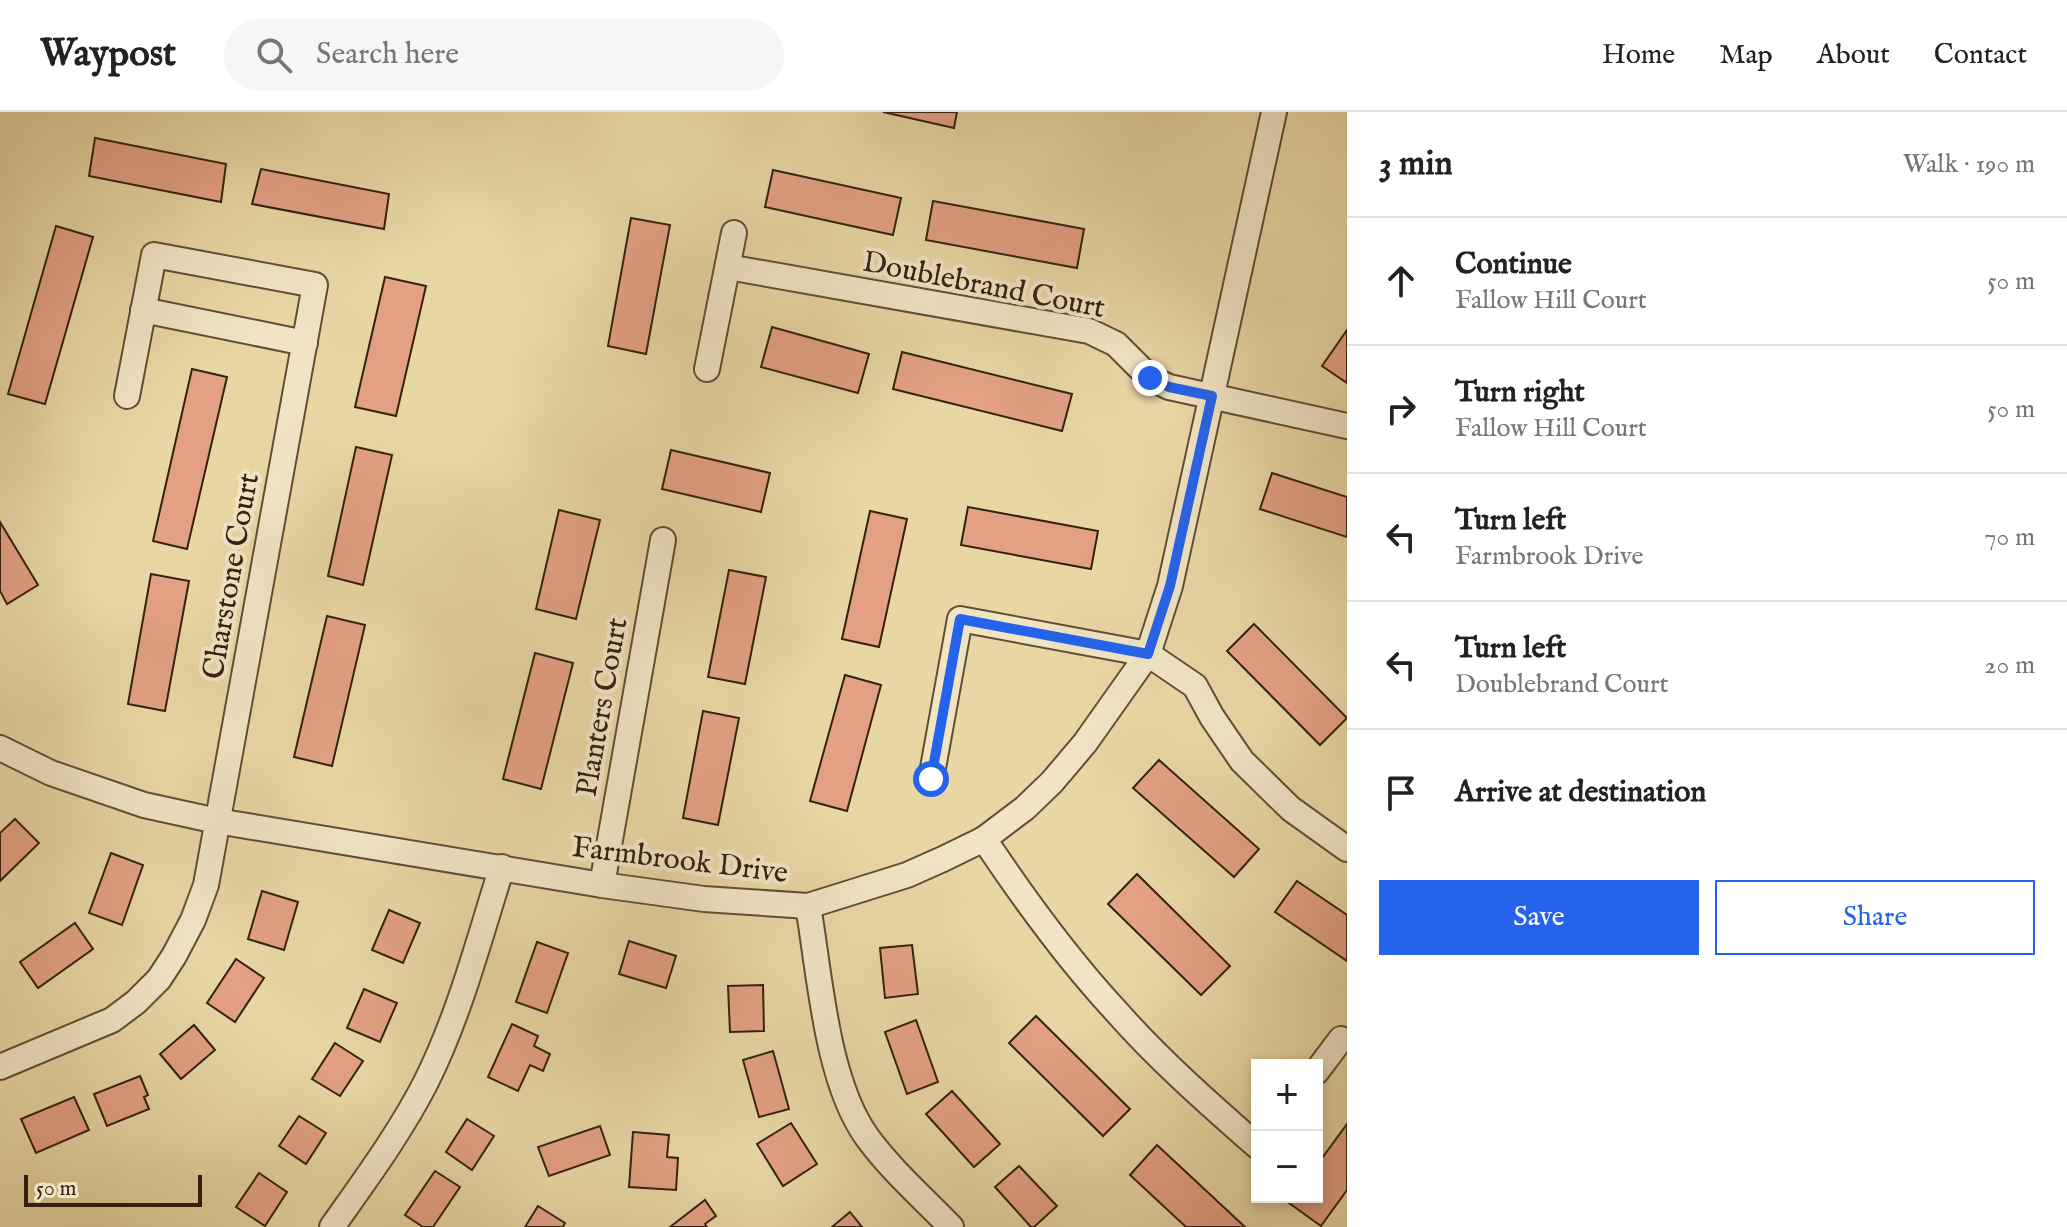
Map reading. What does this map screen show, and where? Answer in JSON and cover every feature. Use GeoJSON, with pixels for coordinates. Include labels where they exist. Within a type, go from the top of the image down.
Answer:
{"type":"FeatureCollection","features":[{"type":"Feature","properties":{"kind":"street","name":"Farmbrook Drive"},"geometry":{"type":"LineString","coordinates":[[0,748],[51,773],[144,805],[217,821],[704,899],[808,906],[907,875],[984,839],[1052,782],[1085,743],[1148,654],[1170,586],[1274,112]]}},
{"type":"Feature","properties":{"kind":"street"},"geometry":{"type":"LineString","coordinates":[[707,369],[734,233]]}},
{"type":"Feature","properties":{"kind":"street","name":"Charstone Court"},"geometry":{"type":"LineString","coordinates":[[0,1067],[112,1020],[136,1002],[159,979],[193,920],[206,885],[315,285],[154,255],[127,396]]}},
{"type":"Feature","properties":{"kind":"street","name":"Doublebrand Court"},"geometry":{"type":"LineString","coordinates":[[728,267],[1089,331],[1116,344],[1150,378],[1169,387],[1347,426]]}},
{"type":"Feature","properties":{"kind":"street"},"geometry":{"type":"LineString","coordinates":[[143,310],[305,343]]}},
{"type":"Feature","properties":{"kind":"street","name":"Planters Court"},"geometry":{"type":"LineString","coordinates":[[602,885],[663,540]]}},
{"type":"Feature","properties":{"kind":"street"},"geometry":{"type":"LineString","coordinates":[[931,779],[960,619],[1148,654],[1195,686],[1242,761],[1291,809],[1347,848]]}},
{"type":"Feature","properties":{"kind":"street"},"geometry":{"type":"LineString","coordinates":[[984,839],[1064,951],[1116,1012],[1189,1085],[1251,1141]]}},
{"type":"Feature","properties":{"kind":"street"},"geometry":{"type":"LineString","coordinates":[[332,1227],[385,1150],[425,1082],[452,1023],[502,867]]}},
{"type":"Feature","properties":{"kind":"street"},"geometry":{"type":"LineString","coordinates":[[808,906],[833,1057],[846,1098],[866,1136],[951,1227]]}},
{"type":"Feature","properties":{"kind":"street"},"geometry":{"type":"LineString","coordinates":[[1323,1063],[1341,1039]]}},
{"type":"Feature","properties":{"kind":"building"},"geometry":{"type":"Polygon","coordinates":[[[883,112],[957,112],[954,128],[883,112]]]}},
{"type":"Feature","properties":{"kind":"building"},"geometry":{"type":"Polygon","coordinates":[[[95,138],[226,164],[221,202],[89,176],[95,138]]]}},
{"type":"Feature","properties":{"kind":"building"},"geometry":{"type":"Polygon","coordinates":[[[261,169],[389,194],[384,229],[252,204],[261,169]]]}},
{"type":"Feature","properties":{"kind":"building"},"geometry":{"type":"Polygon","coordinates":[[[773,170],[901,198],[893,235],[765,207],[773,170]]]}},
{"type":"Feature","properties":{"kind":"building"},"geometry":{"type":"Polygon","coordinates":[[[933,201],[1084,229],[1077,268],[926,240],[933,201]]]}},
{"type":"Feature","properties":{"kind":"building"},"geometry":{"type":"Polygon","coordinates":[[[631,218],[670,225],[646,354],[608,346],[631,218]]]}},
{"type":"Feature","properties":{"kind":"building"},"geometry":{"type":"Polygon","coordinates":[[[56,226],[93,237],[45,404],[8,394],[56,226]]]}},
{"type":"Feature","properties":{"kind":"building"},"geometry":{"type":"Polygon","coordinates":[[[385,277],[426,286],[396,416],[355,407],[385,277]]]}},
{"type":"Feature","properties":{"kind":"building"},"geometry":{"type":"Polygon","coordinates":[[[772,327],[869,354],[858,393],[761,367],[772,327]]]}},
{"type":"Feature","properties":{"kind":"building"},"geometry":{"type":"Polygon","coordinates":[[[1347,330],[1347,383],[1322,366],[1347,330]]]}},
{"type":"Feature","properties":{"kind":"building"},"geometry":{"type":"Polygon","coordinates":[[[902,352],[1072,394],[1062,431],[893,389],[902,352]]]}},
{"type":"Feature","properties":{"kind":"building"},"geometry":{"type":"Polygon","coordinates":[[[192,369],[227,377],[187,549],[153,541],[192,369]]]}},
{"type":"Feature","properties":{"kind":"building"},"geometry":{"type":"Polygon","coordinates":[[[356,447],[392,455],[363,585],[328,576],[356,447]]]}},
{"type":"Feature","properties":{"kind":"building"},"geometry":{"type":"Polygon","coordinates":[[[671,450],[770,473],[761,512],[662,489],[671,450]]]}},
{"type":"Feature","properties":{"kind":"building"},"geometry":{"type":"Polygon","coordinates":[[[1272,473],[1347,497],[1347,537],[1260,509],[1272,473]]]}},
{"type":"Feature","properties":{"kind":"building"},"geometry":{"type":"Polygon","coordinates":[[[968,507],[1098,531],[1091,569],[961,545],[968,507]]]}},
{"type":"Feature","properties":{"kind":"building"},"geometry":{"type":"Polygon","coordinates":[[[559,510],[600,520],[576,619],[536,609],[559,510]]]}},
{"type":"Feature","properties":{"kind":"building"},"geometry":{"type":"Polygon","coordinates":[[[870,511],[907,519],[879,647],[842,639],[870,511]]]}},
{"type":"Feature","properties":{"kind":"building"},"geometry":{"type":"Polygon","coordinates":[[[0,522],[38,585],[7,604],[0,591],[0,522]]]}},
{"type":"Feature","properties":{"kind":"building"},"geometry":{"type":"Polygon","coordinates":[[[729,570],[766,577],[745,684],[708,677],[729,570]]]}},
{"type":"Feature","properties":{"kind":"building"},"geometry":{"type":"Polygon","coordinates":[[[151,574],[189,581],[165,711],[128,704],[151,574]]]}},
{"type":"Feature","properties":{"kind":"building"},"geometry":{"type":"Polygon","coordinates":[[[327,616],[365,625],[332,766],[294,757],[327,616]]]}},
{"type":"Feature","properties":{"kind":"building"},"geometry":{"type":"Polygon","coordinates":[[[1254,624],[1347,718],[1320,745],[1227,651],[1254,624]]]}},
{"type":"Feature","properties":{"kind":"building"},"geometry":{"type":"Polygon","coordinates":[[[535,653],[573,663],[541,789],[503,779],[535,653]]]}},
{"type":"Feature","properties":{"kind":"building"},"geometry":{"type":"Polygon","coordinates":[[[845,675],[881,685],[847,811],[810,801],[845,675]]]}},
{"type":"Feature","properties":{"kind":"building"},"geometry":{"type":"Polygon","coordinates":[[[703,711],[739,718],[718,825],[683,818],[703,711]]]}},
{"type":"Feature","properties":{"kind":"building"},"geometry":{"type":"Polygon","coordinates":[[[1159,760],[1259,849],[1234,877],[1133,788],[1159,760]]]}},
{"type":"Feature","properties":{"kind":"building"},"geometry":{"type":"Polygon","coordinates":[[[15,819],[39,843],[0,881],[0,833],[15,819]]]}},
{"type":"Feature","properties":{"kind":"building"},"geometry":{"type":"Polygon","coordinates":[[[111,853],[143,865],[122,925],[89,913],[111,853]]]}},
{"type":"Feature","properties":{"kind":"building"},"geometry":{"type":"Polygon","coordinates":[[[1137,874],[1230,966],[1201,995],[1108,904],[1137,874]]]}},
{"type":"Feature","properties":{"kind":"building"},"geometry":{"type":"Polygon","coordinates":[[[1297,881],[1347,915],[1347,961],[1275,912],[1297,881]]]}},
{"type":"Feature","properties":{"kind":"building"},"geometry":{"type":"Polygon","coordinates":[[[262,891],[298,902],[284,950],[248,939],[262,891]]]}},
{"type":"Feature","properties":{"kind":"building"},"geometry":{"type":"Polygon","coordinates":[[[389,910],[420,923],[403,963],[372,950],[389,910]]]}},
{"type":"Feature","properties":{"kind":"building"},"geometry":{"type":"Polygon","coordinates":[[[75,923],[93,949],[38,988],[20,962],[75,923]]]}},
{"type":"Feature","properties":{"kind":"building"},"geometry":{"type":"Polygon","coordinates":[[[629,941],[676,956],[666,988],[619,974],[629,941]]]}},
{"type":"Feature","properties":{"kind":"building"},"geometry":{"type":"Polygon","coordinates":[[[537,942],[568,953],[547,1013],[516,1002],[537,942]]]}},
{"type":"Feature","properties":{"kind":"building"},"geometry":{"type":"Polygon","coordinates":[[[912,945],[918,994],[885,998],[880,948],[912,945]]]}},
{"type":"Feature","properties":{"kind":"building"},"geometry":{"type":"Polygon","coordinates":[[[236,959],[264,978],[235,1022],[207,1003],[236,959]]]}},
{"type":"Feature","properties":{"kind":"building"},"geometry":{"type":"Polygon","coordinates":[[[763,985],[764,1031],[730,1032],[728,986],[763,985]]]}},
{"type":"Feature","properties":{"kind":"building"},"geometry":{"type":"Polygon","coordinates":[[[364,989],[397,1003],[380,1042],[347,1028],[364,989]]]}},
{"type":"Feature","properties":{"kind":"building"},"geometry":{"type":"Polygon","coordinates":[[[1036,1016],[1130,1109],[1103,1136],[1009,1043],[1036,1016]]]}},
{"type":"Feature","properties":{"kind":"building"},"geometry":{"type":"Polygon","coordinates":[[[916,1020],[938,1082],[907,1094],[885,1032],[916,1020]]]}},
{"type":"Feature","properties":{"kind":"building"},"geometry":{"type":"Polygon","coordinates":[[[512,1024],[538,1036],[534,1046],[550,1054],[543,1071],[530,1065],[518,1091],[488,1077],[512,1024]]]}},
{"type":"Feature","properties":{"kind":"building"},"geometry":{"type":"Polygon","coordinates":[[[194,1025],[215,1050],[181,1079],[160,1054],[194,1025]]]}},
{"type":"Feature","properties":{"kind":"building"},"geometry":{"type":"Polygon","coordinates":[[[335,1043],[363,1061],[340,1096],[312,1079],[335,1043]]]}},
{"type":"Feature","properties":{"kind":"building"},"geometry":{"type":"Polygon","coordinates":[[[773,1051],[789,1109],[759,1117],[743,1060],[773,1051]]]}},
{"type":"Feature","properties":{"kind":"building"},"geometry":{"type":"Polygon","coordinates":[[[140,1076],[148,1095],[144,1097],[149,1109],[107,1126],[94,1094],[140,1076]]]}},
{"type":"Feature","properties":{"kind":"building"},"geometry":{"type":"Polygon","coordinates":[[[952,1091],[1000,1144],[974,1167],[926,1114],[952,1091]]]}},
{"type":"Feature","properties":{"kind":"building"},"geometry":{"type":"Polygon","coordinates":[[[74,1097],[89,1130],[36,1153],[21,1119],[74,1097]]]}},
{"type":"Feature","properties":{"kind":"building"},"geometry":{"type":"Polygon","coordinates":[[[299,1116],[326,1133],[306,1164],[279,1146],[299,1116]]]}},
{"type":"Feature","properties":{"kind":"building"},"geometry":{"type":"Polygon","coordinates":[[[467,1119],[494,1136],[472,1170],[446,1152],[467,1119]]]}},
{"type":"Feature","properties":{"kind":"building"},"geometry":{"type":"Polygon","coordinates":[[[791,1123],[817,1164],[783,1186],[757,1144],[791,1123]]]}},
{"type":"Feature","properties":{"kind":"building"},"geometry":{"type":"Polygon","coordinates":[[[1347,1124],[1347,1190],[1321,1226],[1289,1203],[1323,1203],[1323,1157],[1347,1124]]]}},
{"type":"Feature","properties":{"kind":"building"},"geometry":{"type":"Polygon","coordinates":[[[600,1126],[610,1155],[549,1176],[538,1147],[600,1126]]]}},
{"type":"Feature","properties":{"kind":"building"},"geometry":{"type":"Polygon","coordinates":[[[633,1132],[669,1135],[667,1157],[678,1158],[676,1190],[629,1187],[633,1132]]]}},
{"type":"Feature","properties":{"kind":"building"},"geometry":{"type":"Polygon","coordinates":[[[1157,1145],[1245,1227],[1186,1227],[1130,1175],[1157,1145]]]}},
{"type":"Feature","properties":{"kind":"building"},"geometry":{"type":"Polygon","coordinates":[[[1019,1166],[1057,1206],[1034,1227],[995,1187],[1019,1166]]]}},
{"type":"Feature","properties":{"kind":"building"},"geometry":{"type":"Polygon","coordinates":[[[435,1171],[460,1187],[433,1227],[423,1227],[405,1215],[435,1171]]]}},
{"type":"Feature","properties":{"kind":"building"},"geometry":{"type":"Polygon","coordinates":[[[259,1173],[287,1192],[265,1226],[236,1207],[259,1173]]]}},
{"type":"Feature","properties":{"kind":"building"},"geometry":{"type":"Polygon","coordinates":[[[705,1200],[716,1216],[705,1224],[707,1227],[670,1227],[705,1200]]]}},
{"type":"Feature","properties":{"kind":"building"},"geometry":{"type":"Polygon","coordinates":[[[538,1206],[565,1223],[563,1227],[525,1227],[538,1206]]]}},
{"type":"Feature","properties":{"kind":"building"},"geometry":{"type":"Polygon","coordinates":[[[850,1212],[862,1227],[832,1227],[850,1212]]]}},
{"type":"Feature","properties":{"kind":"route"},"geometry":{"type":"LineString","coordinates":[[931,779],[960,619],[1148,654],[1170,586],[1212,396],[1169,387],[1150,378]]}}]}
